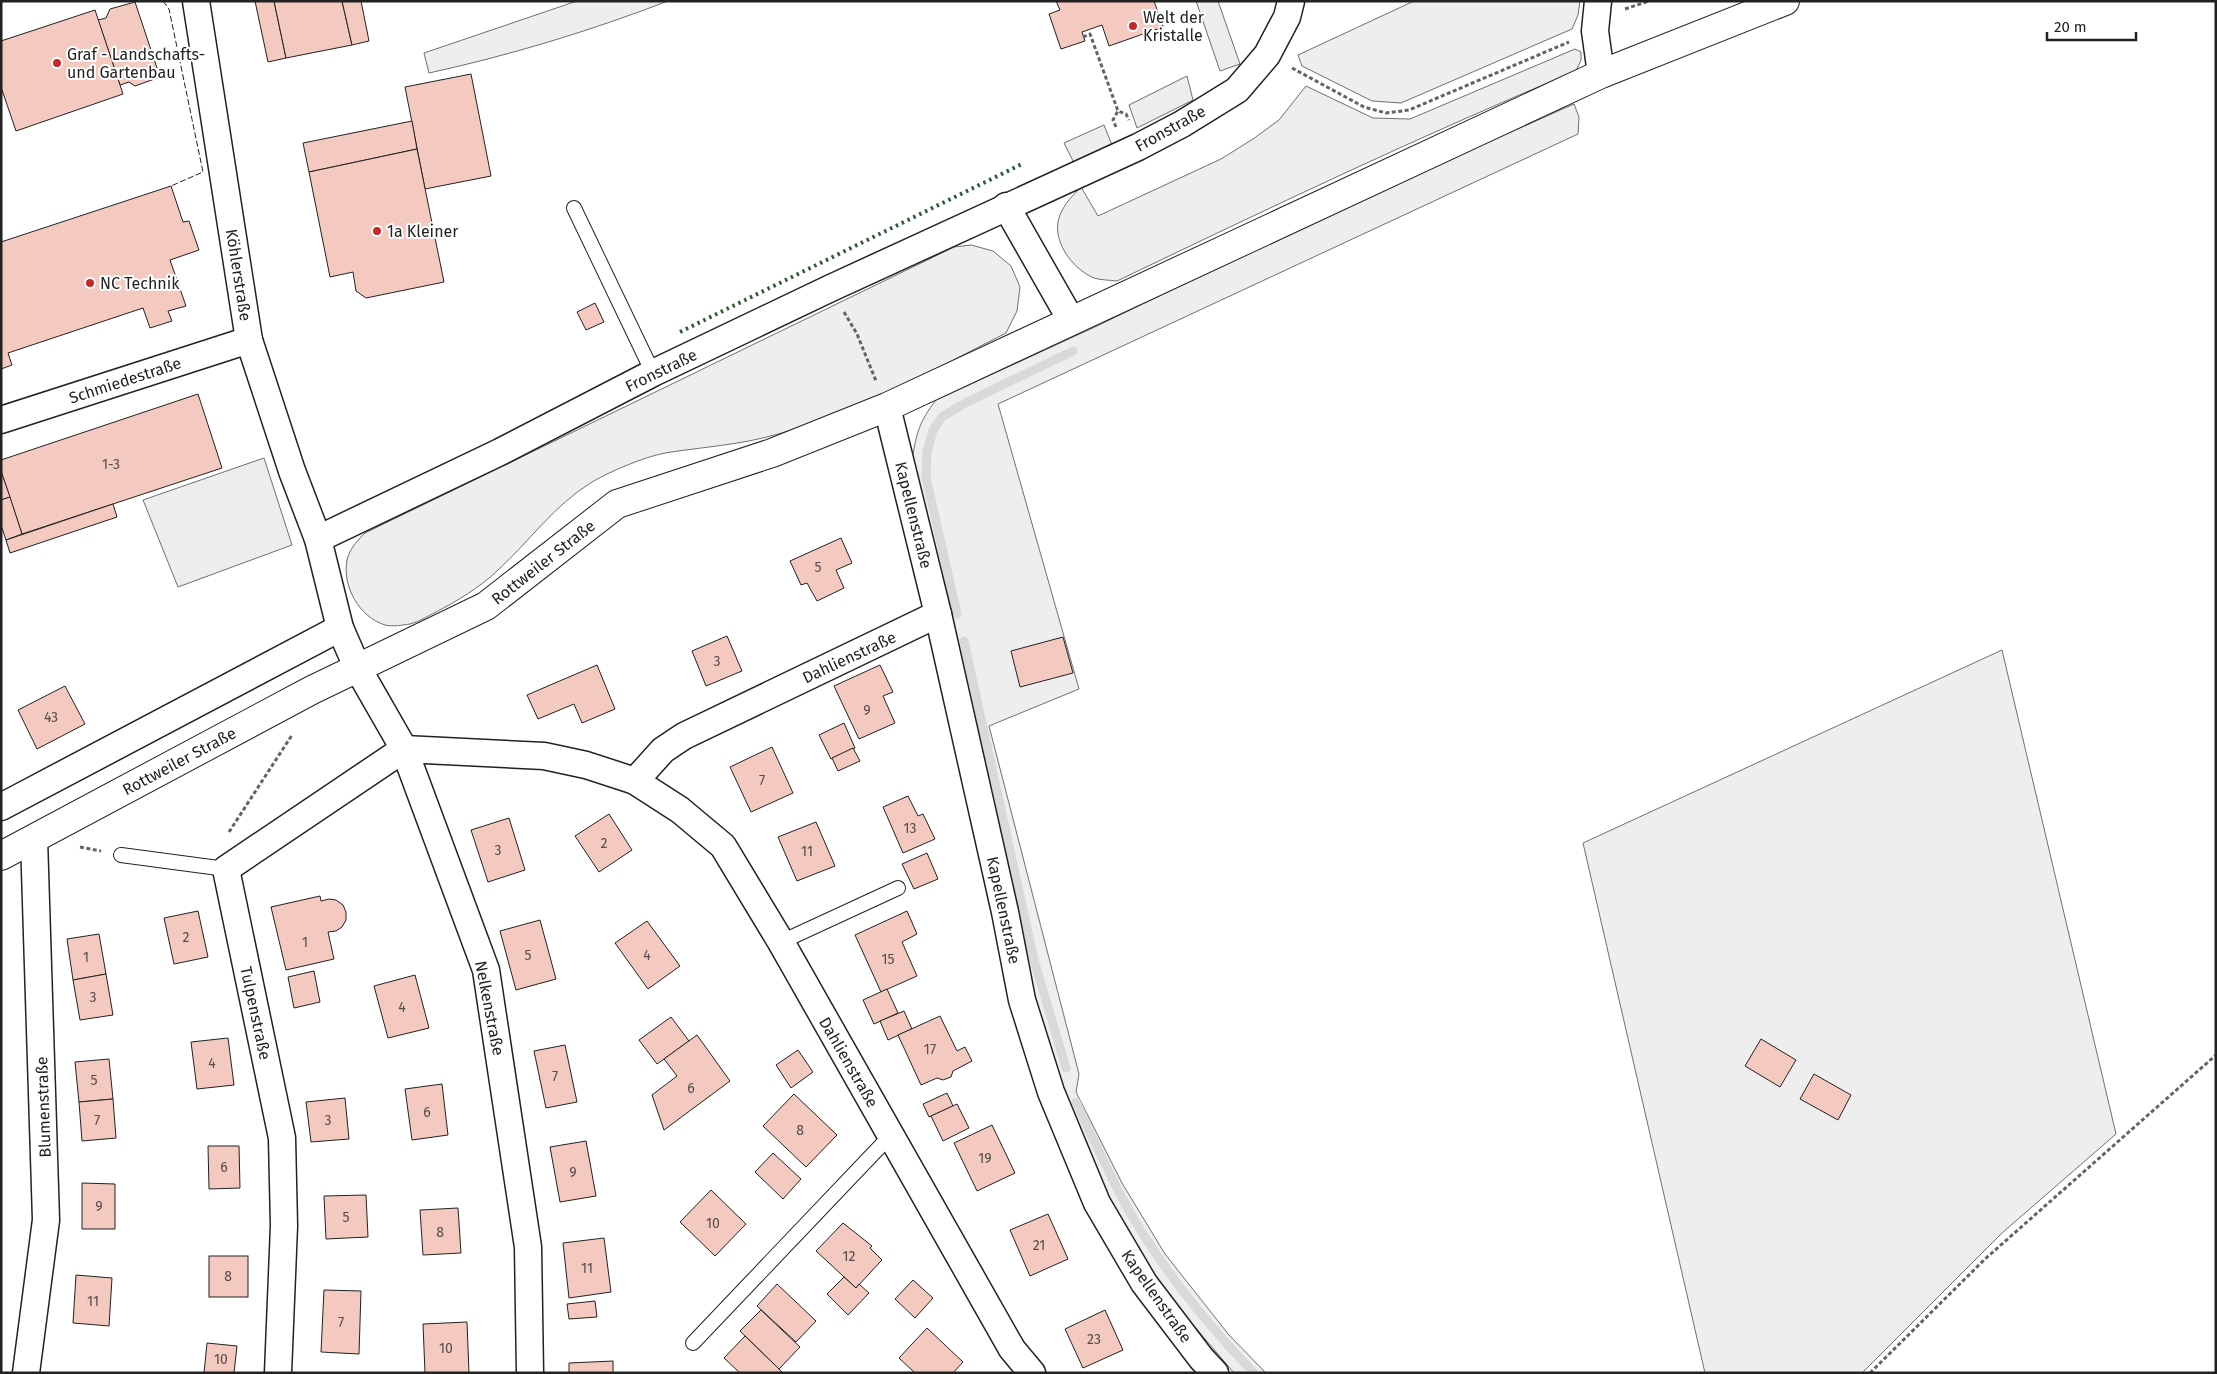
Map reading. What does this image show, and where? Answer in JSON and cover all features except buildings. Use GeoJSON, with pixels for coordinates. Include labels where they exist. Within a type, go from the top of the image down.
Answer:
{"type":"FeatureCollection","features":[{"type":"Feature","properties":{"kind":"street","name":"Köhlerstraße"},"geometry":{"type":"LineString","coordinates":[[196,1],[249,340],[292,471],[318,539]]}},
{"type":"Feature","properties":{"kind":"street","name":"Fronstraße"},"geometry":{"type":"LineString","coordinates":[[318,539],[500,452],[654,373],[1006,206],[1138,147],[1182,124],[1237,90],[1267,55],[1287,17],[1290,1]]}},
{"type":"Feature","properties":{"kind":"street"},"geometry":{"type":"LineString","coordinates":[[1598,1],[1595,31],[1601,74]]}},
{"type":"Feature","properties":{"kind":"street","name":"Rottweiler Straße"},"geometry":{"type":"LineString","coordinates":[[1,856],[357,667],[486,606],[617,504],[772,453],[887,407],[1601,74],[1785,1]]}},
{"type":"Feature","properties":{"kind":"street"},"geometry":{"type":"LineString","coordinates":[[1006,206],[1070,320]]}},
{"type":"Feature","properties":{"kind":"street","name":"Schmiedestraße"},"geometry":{"type":"LineString","coordinates":[[1,420],[249,340]]}},
{"type":"Feature","properties":{"kind":"street","name":"Kapellenstraße"},"geometry":{"type":"LineString","coordinates":[[887,407],[938,614],[1005,912],[1022,1000],[1051,1092],[1097,1203],[1144,1283],[1200,1368]]}},
{"type":"Feature","properties":{"kind":"street"},"geometry":{"type":"LineString","coordinates":[[318,539],[340,628],[357,667]]}},
{"type":"Feature","properties":{"kind":"street","name":"Dahlienstraße"},"geometry":{"type":"LineString","coordinates":[[635,781],[663,750],[684,736],[938,614]]}},
{"type":"Feature","properties":{"kind":"street"},"geometry":{"type":"LineString","coordinates":[[1,806],[340,628]]}},
{"type":"Feature","properties":{"kind":"street","name":"Nelkenstraße"},"geometry":{"type":"LineString","coordinates":[[357,667],[404,749],[486,970],[528,1247],[530,1373]]}},
{"type":"Feature","properties":{"kind":"street"},"geometry":{"type":"LineString","coordinates":[[226,869],[404,749]]}},
{"type":"Feature","properties":{"kind":"street","name":"Dahlienstraße"},"geometry":{"type":"LineString","coordinates":[[404,749],[544,756],[586,764],[635,781],[680,810],[723,846],[781,942],[1012,1349],[1032,1373]]}},
{"type":"Feature","properties":{"kind":"street","name":"Blumenstraße"},"geometry":{"type":"LineString","coordinates":[[26,1373],[46,1220],[34,840]]}},
{"type":"Feature","properties":{"kind":"street","name":"Tulpenstraße"},"geometry":{"type":"LineString","coordinates":[[226,869],[282,1138],[284,1226],[278,1373]]}},
{"type":"Feature","properties":{"kind":"lane"},"geometry":{"type":"LineString","coordinates":[[574,208],[654,373]]}},
{"type":"Feature","properties":{"kind":"lane"},"geometry":{"type":"LineString","coordinates":[[121,854],[226,869]]}},
{"type":"Feature","properties":{"kind":"lane"},"geometry":{"type":"LineString","coordinates":[[781,942],[898,888]]}},
{"type":"Feature","properties":{"kind":"lane"},"geometry":{"type":"LineString","coordinates":[[692,1343],[891,1135]]}},
{"type":"Feature","properties":{"kind":"path"},"geometry":{"type":"LineString","coordinates":[[1267,55],[1364,107],[1386,113],[1409,110],[1595,31]]}},
{"type":"Feature","properties":{"kind":"path"},"geometry":{"type":"LineString","coordinates":[[1084,37],[1090,34],[1118,111]]}},
{"type":"Feature","properties":{"kind":"path"},"geometry":{"type":"LineString","coordinates":[[831,288],[857,334],[887,407]]}},
{"type":"Feature","properties":{"kind":"path"},"geometry":{"type":"LineString","coordinates":[[226,869],[223,846],[232,826],[295,731]]}},
{"type":"Feature","properties":{"kind":"path"},"geometry":{"type":"LineString","coordinates":[[1870,1373],[1985,1259],[2216,1055]]}},
{"type":"Feature","properties":{"kind":"shaded area"},"geometry":{"type":"Polygon","coordinates":[[[577,1],[668,1],[550,41],[429,73],[424,53],[577,1]]]}},
{"type":"Feature","properties":{"kind":"shaded area"},"geometry":{"type":"Polygon","coordinates":[[[1196,1],[1218,1],[1240,64],[1220,71],[1196,1]]]}},
{"type":"Feature","properties":{"kind":"shaded area"},"geometry":{"type":"Polygon","coordinates":[[[1414,1],[1580,1],[1578,15],[1572,29],[1401,103],[1372,101],[1302,66],[1298,55],[1414,1]]]}},
{"type":"Feature","properties":{"kind":"shaded area"},"geometry":{"type":"Polygon","coordinates":[[[1575,49],[1581,52],[1581,60],[1576,71],[1402,147],[1117,281],[1096,279],[1086,274],[1071,260],[1061,243],[1058,234],[1060,215],[1066,203],[1081,187],[1098,216],[1221,159],[1253,139],[1279,120],[1306,86],[1373,118],[1410,119],[1575,49]]]}},
{"type":"Feature","properties":{"kind":"shaded area"},"geometry":{"type":"Polygon","coordinates":[[[1187,76],[1193,100],[1137,128],[1129,105],[1187,76]]]}},
{"type":"Feature","properties":{"kind":"shaded area"},"geometry":{"type":"Polygon","coordinates":[[[1574,104],[1579,117],[1578,134],[998,404],[1079,689],[989,726],[1079,1074],[1076,1092],[1122,1183],[1165,1254],[1229,1335],[1266,1373],[1234,1373],[1172,1300],[1130,1238],[1091,1169],[1055,1083],[986,797],[912,459],[917,434],[922,421],[936,400],[1097,326],[1358,200],[1574,104]]]}},
{"type":"Feature","properties":{"kind":"shaded area"},"geometry":{"type":"Polygon","coordinates":[[[1104,125],[1112,145],[1074,163],[1064,143],[1104,125]]]}},
{"type":"Feature","properties":{"kind":"shaded area"},"geometry":{"type":"Polygon","coordinates":[[[971,245],[993,251],[1011,266],[1020,287],[1017,311],[1006,333],[894,389],[808,425],[750,441],[665,453],[608,473],[578,491],[565,502],[509,560],[483,583],[468,594],[416,622],[398,626],[385,625],[367,615],[354,599],[347,580],[347,560],[352,548],[365,533],[954,247],[971,245]]]}},
{"type":"Feature","properties":{"kind":"shaded area"},"geometry":{"type":"Polygon","coordinates":[[[264,458],[292,545],[178,587],[143,500],[264,458]]]}},
{"type":"Feature","properties":{"kind":"shaded area"},"geometry":{"type":"Polygon","coordinates":[[[2002,650],[2116,1134],[2002,1233],[1862,1373],[1705,1373],[1583,843],[2002,650]]]}},
{"type":"Feature","properties":{"kind":"waterway"},"geometry":{"type":"LineString","coordinates":[[957,614],[926,477],[927,452],[933,430],[942,417],[965,403],[1073,351]]}},
{"type":"Feature","properties":{"kind":"waterway"},"geometry":{"type":"LineString","coordinates":[[964,641],[1034,960],[1066,1068]]}},
{"type":"Feature","properties":{"kind":"waterway"},"geometry":{"type":"LineString","coordinates":[[1076,1102],[1121,1196],[1149,1243],[1198,1311],[1254,1373]]}},
{"type":"Feature","properties":{"kind":"hedge"},"geometry":{"type":"LineString","coordinates":[[680,332],[1024,163]]}},
{"type":"Feature","properties":{"kind":"fence"},"geometry":{"type":"LineString","coordinates":[[163,1],[169,9],[203,172],[171,186]]}},
{"type":"Feature","properties":{"kind":"place","name":"Welt der Kristalle"},"geometry":{"type":"Point","coordinates":[1133,26]}},
{"type":"Feature","properties":{"kind":"place","name":"Graf - Landschafts- und Gartenbau"},"geometry":{"type":"Point","coordinates":[57,63]}},
{"type":"Feature","properties":{"kind":"place","name":"1a Kleiner"},"geometry":{"type":"Point","coordinates":[377,231]}},
{"type":"Feature","properties":{"kind":"place","name":"NC Technik"},"geometry":{"type":"Point","coordinates":[90,283]}}]}
